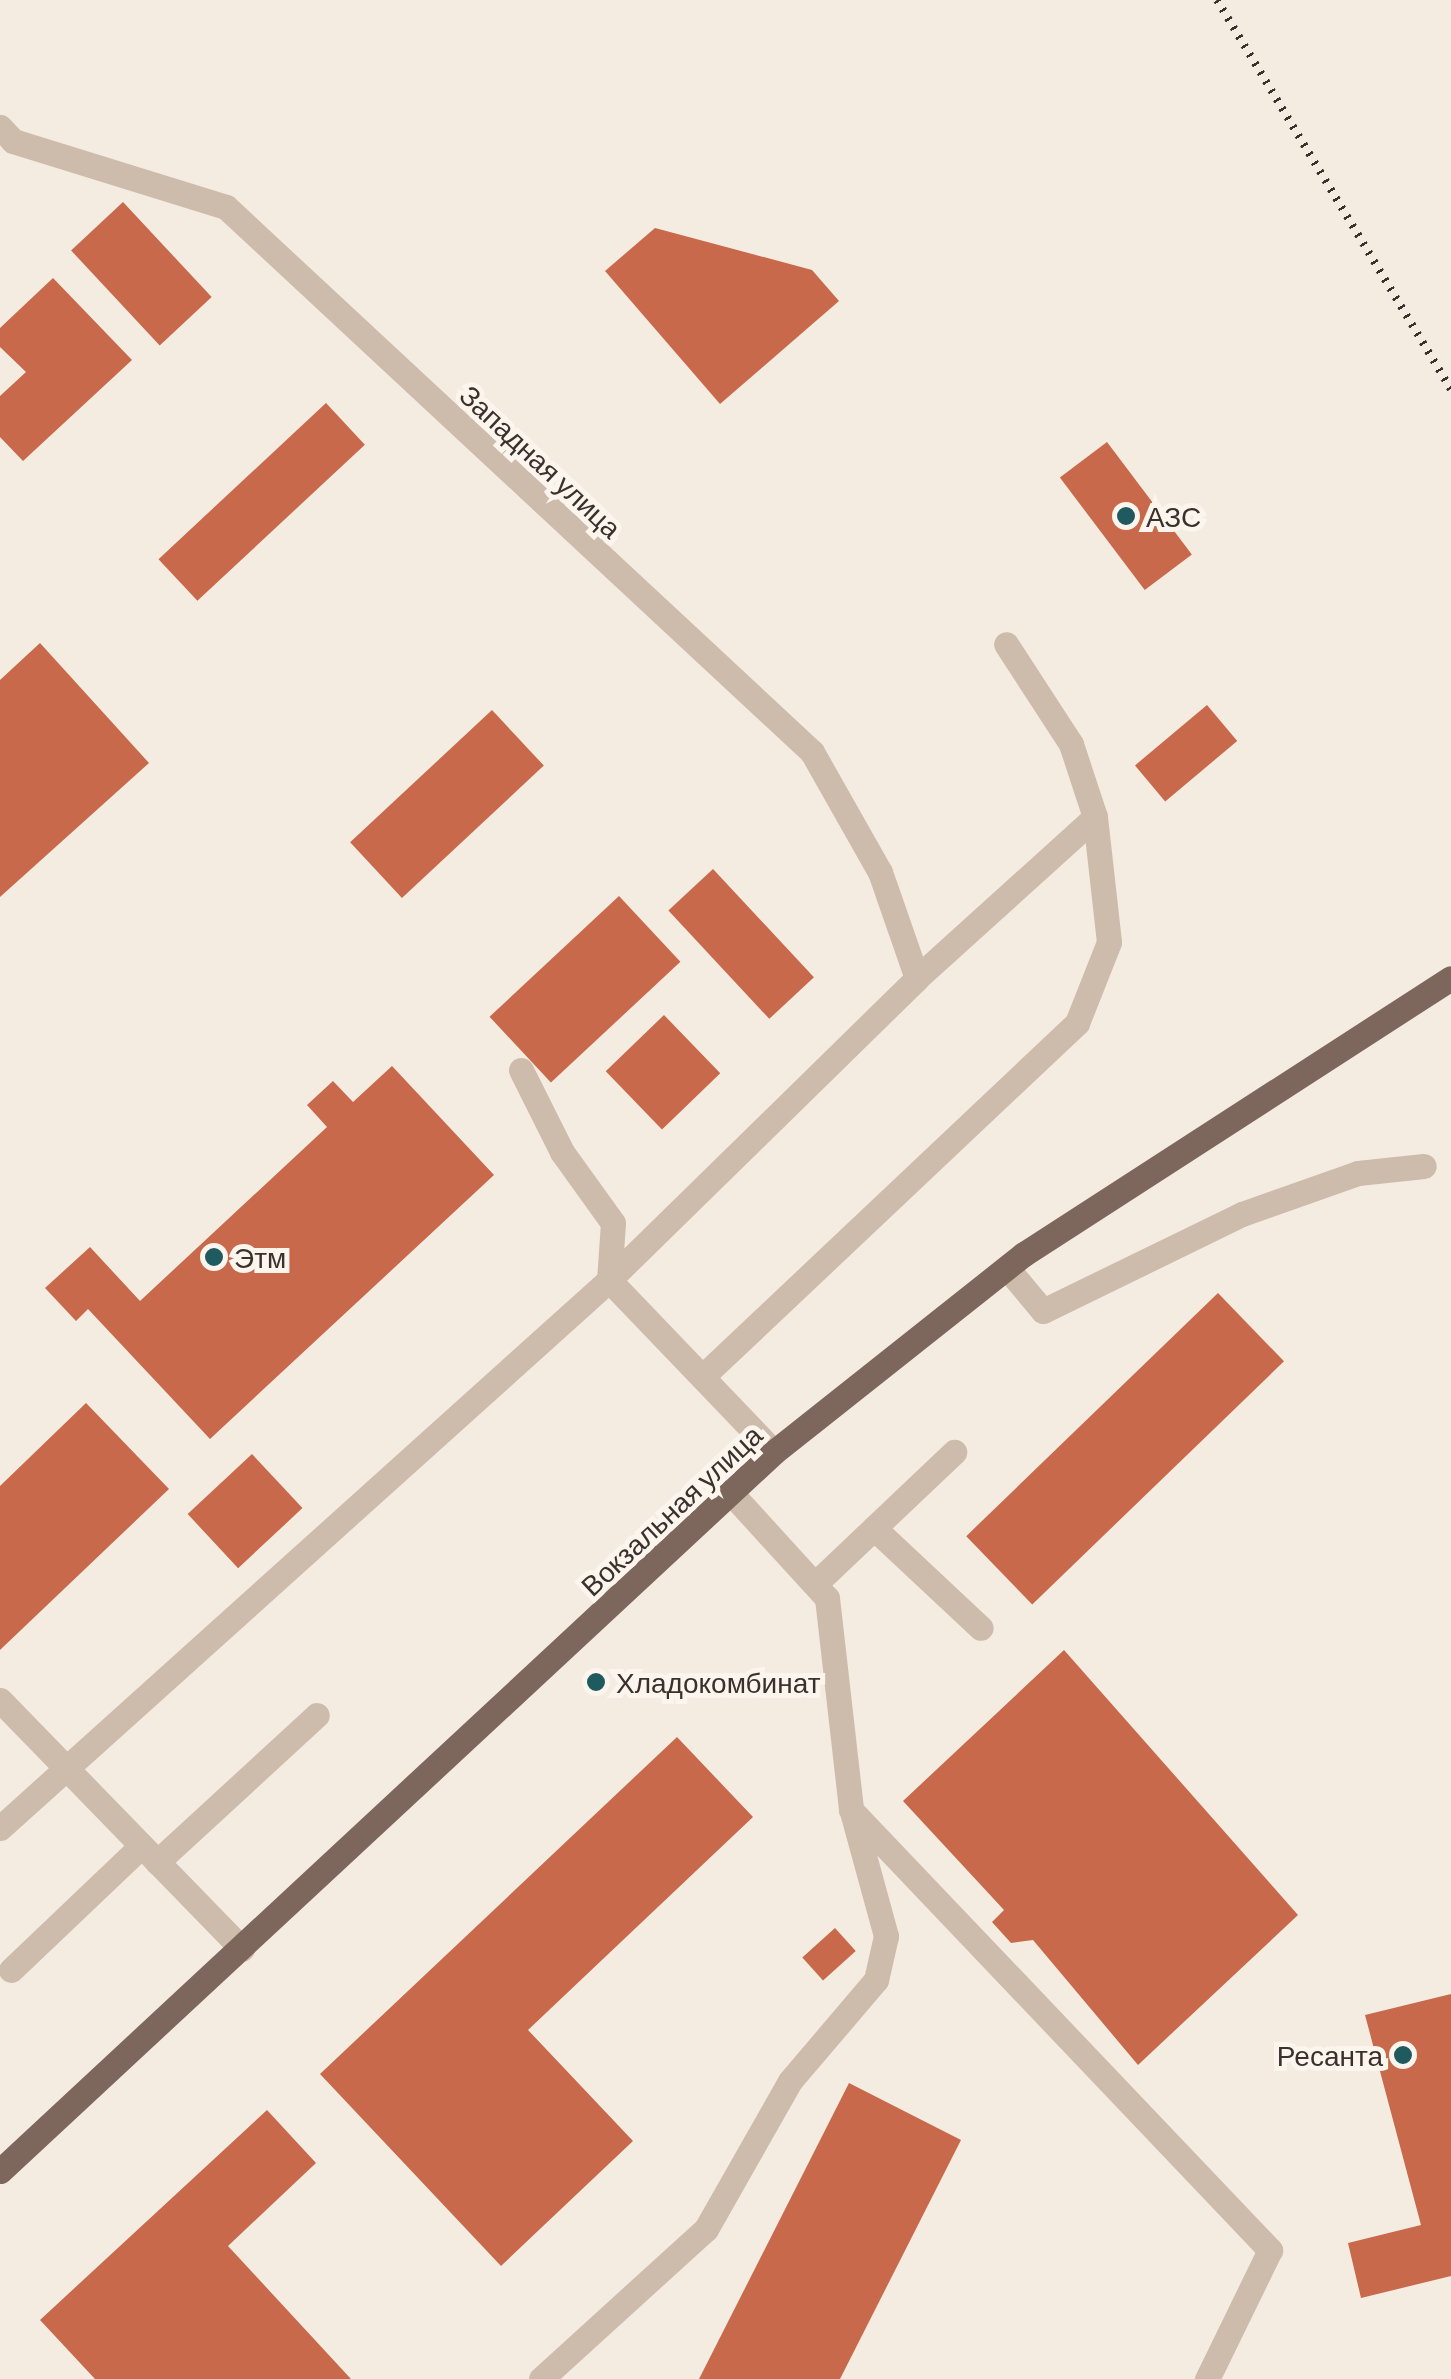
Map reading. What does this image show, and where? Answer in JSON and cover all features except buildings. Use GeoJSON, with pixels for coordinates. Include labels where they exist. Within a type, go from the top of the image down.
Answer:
{"type":"FeatureCollection","features":[{"type":"Feature","properties":{"kind":"main road","name":"Вокзальная улица"},"geometry":{"type":"LineString","coordinates":[[0,2170],[774,1452],[1006,1268],[1451,978]]}},
{"type":"Feature","properties":{"kind":"street","name":"Западная улица"},"geometry":{"type":"LineString","coordinates":[[4,143],[226,207],[812,752],[880,872],[917,978]]}},
{"type":"Feature","properties":{"kind":"street"},"geometry":{"type":"LineString","coordinates":[[702,1377],[1077,1023],[1109,942],[1095,817],[1071,744],[1006,644]]}},
{"type":"Feature","properties":{"kind":"street"},"geometry":{"type":"LineString","coordinates":[[0,1828],[63,1766],[608,1280],[917,978],[1095,817]]}},
{"type":"Feature","properties":{"kind":"street"},"geometry":{"type":"LineString","coordinates":[[521,1070],[562,1152],[613,1223],[608,1280],[774,1452]]}},
{"type":"Feature","properties":{"kind":"street"},"geometry":{"type":"LineString","coordinates":[[1006,1268],[1044,1311],[1242,1214],[1358,1173],[1424,1166]]}},
{"type":"Feature","properties":{"kind":"street"},"geometry":{"type":"LineString","coordinates":[[815,1584],[954,1452]]}},
{"type":"Feature","properties":{"kind":"street"},"geometry":{"type":"LineString","coordinates":[[541,2379],[706,2229],[790,2081],[876,1980],[886,1936],[851,1810],[828,1598],[732,1493]]}},
{"type":"Feature","properties":{"kind":"street"},"geometry":{"type":"LineString","coordinates":[[874,1528],[981,1628]]}},
{"type":"Feature","properties":{"kind":"street"},"geometry":{"type":"LineString","coordinates":[[0,1700],[242,1949]]}},
{"type":"Feature","properties":{"kind":"street"},"geometry":{"type":"LineString","coordinates":[[11,1970],[318,1714]]}},
{"type":"Feature","properties":{"kind":"street"},"geometry":{"type":"LineString","coordinates":[[851,1810],[1270,2250],[1207,2379]]}},
{"type":"Feature","properties":{"kind":"railway"},"geometry":{"type":"LineString","coordinates":[[1217,0],[1451,389]]}},
{"type":"Feature","properties":{"kind":"place","name":"АЗС"},"geometry":{"type":"Point","coordinates":[1126,516]}},
{"type":"Feature","properties":{"kind":"place","name":"Этм"},"geometry":{"type":"Point","coordinates":[214,1257]}},
{"type":"Feature","properties":{"kind":"place","name":"Хладокомбинат"},"geometry":{"type":"Point","coordinates":[596,1682]}},
{"type":"Feature","properties":{"kind":"place","name":"Ресанта"},"geometry":{"type":"Point","coordinates":[1403,2055]}}]}
